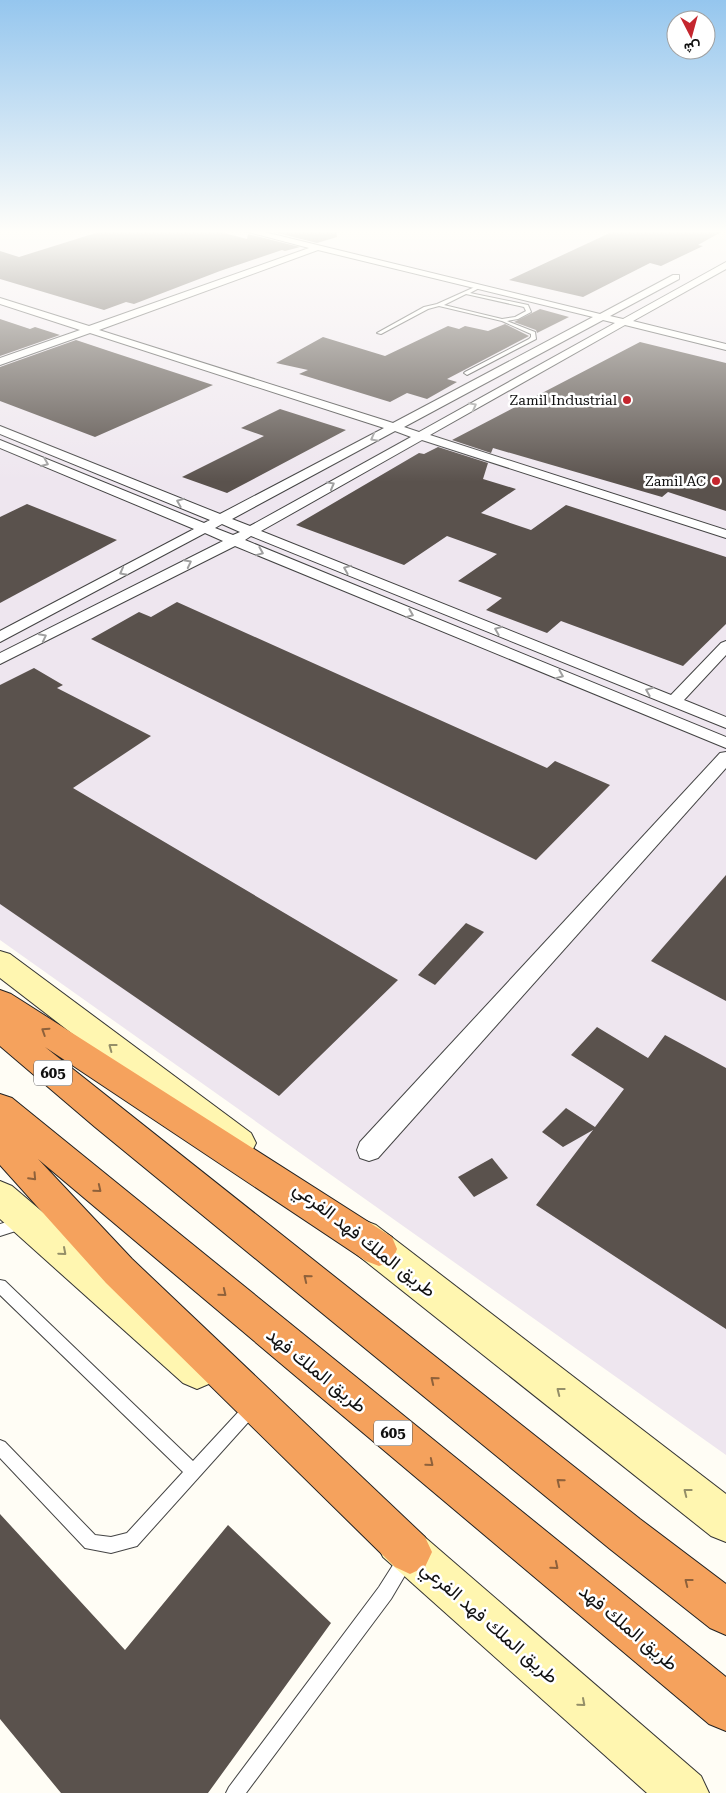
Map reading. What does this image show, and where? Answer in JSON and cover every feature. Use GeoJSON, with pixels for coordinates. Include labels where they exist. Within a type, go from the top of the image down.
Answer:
{"type":"FeatureCollection","features":[{"type":"Feature","properties":{"kind":"highway"},"geometry":{"type":"LineString","coordinates":[[0,1002],[379,1249]]}},
{"type":"Feature","properties":{"kind":"highway","name":"605"},"geometry":{"type":"LineString","coordinates":[[0,1028],[107,1117],[625,1534],[726,1612]]}},
{"type":"Feature","properties":{"kind":"highway","name":"طريق الملك فهد"},"geometry":{"type":"LineString","coordinates":[[0,1108],[726,1707]]}},
{"type":"Feature","properties":{"kind":"highway"},"geometry":{"type":"LineString","coordinates":[[0,1142],[120,1271],[410,1552]]}},
{"type":"Feature","properties":{"kind":"main road","name":"طريق الملك فهد الفرعي"},"geometry":{"type":"LineString","coordinates":[[0,962],[379,1249],[726,1521]]}},
{"type":"Feature","properties":{"kind":"main road","name":"طريق الملك فهد الفرعي"},"geometry":{"type":"LineString","coordinates":[[9,1216],[247,1413],[410,1552],[684,1793]]}},
{"type":"Feature","properties":{"kind":"street"},"geometry":{"type":"LineString","coordinates":[[44,315],[726,534]]}},
{"type":"Feature","properties":{"kind":"street"},"geometry":{"type":"LineString","coordinates":[[0,362],[132,315]]}},
{"type":"Feature","properties":{"kind":"street"},"geometry":{"type":"LineString","coordinates":[[591,315],[726,347]]}},
{"type":"Feature","properties":{"kind":"street"},"geometry":{"type":"LineString","coordinates":[[0,637],[604,315]]}},
{"type":"Feature","properties":{"kind":"street"},"geometry":{"type":"LineString","coordinates":[[0,659],[232,541],[635,315],[726,337]]}},
{"type":"Feature","properties":{"kind":"street"},"geometry":{"type":"LineString","coordinates":[[0,430],[726,723]]}},
{"type":"Feature","properties":{"kind":"street"},"geometry":{"type":"LineString","coordinates":[[0,444],[726,743]]}},
{"type":"Feature","properties":{"kind":"street"},"geometry":{"type":"LineString","coordinates":[[674,701],[726,646]]}},
{"type":"Feature","properties":{"kind":"street"},"geometry":{"type":"LineString","coordinates":[[369,1150],[726,757]]}},
{"type":"Feature","properties":{"kind":"lane"},"geometry":{"type":"LineString","coordinates":[[379,333],[413,315]]}},
{"type":"Feature","properties":{"kind":"lane"},"geometry":{"type":"LineString","coordinates":[[467,373],[534,338],[533,333],[525,329],[502,320],[480,315]]}},
{"type":"Feature","properties":{"kind":"lane"},"geometry":{"type":"LineString","coordinates":[[502,320],[523,315]]}},
{"type":"Feature","properties":{"kind":"lane"},"geometry":{"type":"LineString","coordinates":[[0,1286],[194,1472]]}},
{"type":"Feature","properties":{"kind":"lane"},"geometry":{"type":"LineString","coordinates":[[0,1446],[91,1542],[111,1545],[131,1540],[247,1413]]}},
{"type":"Feature","properties":{"kind":"lane"},"geometry":{"type":"LineString","coordinates":[[234,1793],[385,1593],[410,1552]]}},
{"type":"Feature","properties":{"kind":"shaded area"},"geometry":{"type":"Polygon","coordinates":[[[0,315],[726,315],[726,1455],[0,940],[0,315]]]}},
{"type":"Feature","properties":{"kind":"building"},"geometry":{"type":"Polygon","coordinates":[[[529,315],[561,315],[569,317],[537,333],[536,330],[514,322],[529,315]]]}},
{"type":"Feature","properties":{"kind":"building"},"geometry":{"type":"Polygon","coordinates":[[[0,319],[30,329],[35,327],[60,335],[0,356],[0,319]]]}},
{"type":"Feature","properties":{"kind":"building"},"geometry":{"type":"Polygon","coordinates":[[[505,324],[529,336],[447,379],[457,382],[427,399],[407,393],[390,402],[299,374],[308,370],[276,363],[323,337],[385,356],[448,326],[459,329],[465,326],[488,331],[505,324]]]}},
{"type":"Feature","properties":{"kind":"building"},"geometry":{"type":"Polygon","coordinates":[[[76,340],[213,385],[95,437],[0,401],[0,367],[76,340]]]}},
{"type":"Feature","properties":{"kind":"building","name":"Zamil Industrial"},"geometry":{"type":"Polygon","coordinates":[[[640,342],[726,363],[726,511],[668,492],[662,497],[493,448],[491,453],[452,440],[640,342]]]}},
{"type":"Feature","properties":{"kind":"building"},"geometry":{"type":"Polygon","coordinates":[[[280,409],[346,430],[227,493],[182,477],[264,436],[241,428],[280,409]]]}},
{"type":"Feature","properties":{"kind":"building"},"geometry":{"type":"Polygon","coordinates":[[[438,447],[488,463],[483,479],[516,489],[481,513],[531,530],[566,505],[726,557],[726,624],[683,666],[561,621],[547,633],[486,610],[502,598],[458,581],[497,554],[447,536],[404,565],[296,525],[419,453],[424,454],[438,447]]]}},
{"type":"Feature","properties":{"kind":"building"},"geometry":{"type":"Polygon","coordinates":[[[27,504],[117,540],[0,603],[0,517],[27,504]]]}},
{"type":"Feature","properties":{"kind":"building"},"geometry":{"type":"Polygon","coordinates":[[[177,602],[547,768],[555,761],[610,785],[536,860],[91,639],[139,612],[151,617],[177,602]]]}},
{"type":"Feature","properties":{"kind":"building"},"geometry":{"type":"Polygon","coordinates":[[[34,668],[63,685],[57,688],[151,736],[73,788],[398,980],[279,1096],[0,904],[0,685],[34,668]]]}},
{"type":"Feature","properties":{"kind":"building"},"geometry":{"type":"Polygon","coordinates":[[[726,875],[726,1001],[651,961],[726,875]]]}},
{"type":"Feature","properties":{"kind":"building"},"geometry":{"type":"Polygon","coordinates":[[[466,923],[484,932],[435,985],[418,975],[466,923]]]}},
{"type":"Feature","properties":{"kind":"building"},"geometry":{"type":"Polygon","coordinates":[[[597,1027],[648,1058],[665,1035],[726,1068],[726,1329],[536,1205],[593,1130],[563,1147],[542,1132],[566,1108],[595,1127],[624,1089],[571,1055],[597,1027]]]}},
{"type":"Feature","properties":{"kind":"building"},"geometry":{"type":"Polygon","coordinates":[[[492,1158],[508,1178],[474,1197],[458,1177],[492,1158]]]}},
{"type":"Feature","properties":{"kind":"building"},"geometry":{"type":"Polygon","coordinates":[[[0,1514],[125,1650],[228,1525],[331,1623],[208,1793],[61,1793],[0,1719],[0,1514]]]}},
{"type":"Feature","properties":{"kind":"place","name":"Zamil Industrial"},"geometry":{"type":"Point","coordinates":[627,400]}},
{"type":"Feature","properties":{"kind":"place","name":"Zamil AC"},"geometry":{"type":"Point","coordinates":[716,481]}}]}
